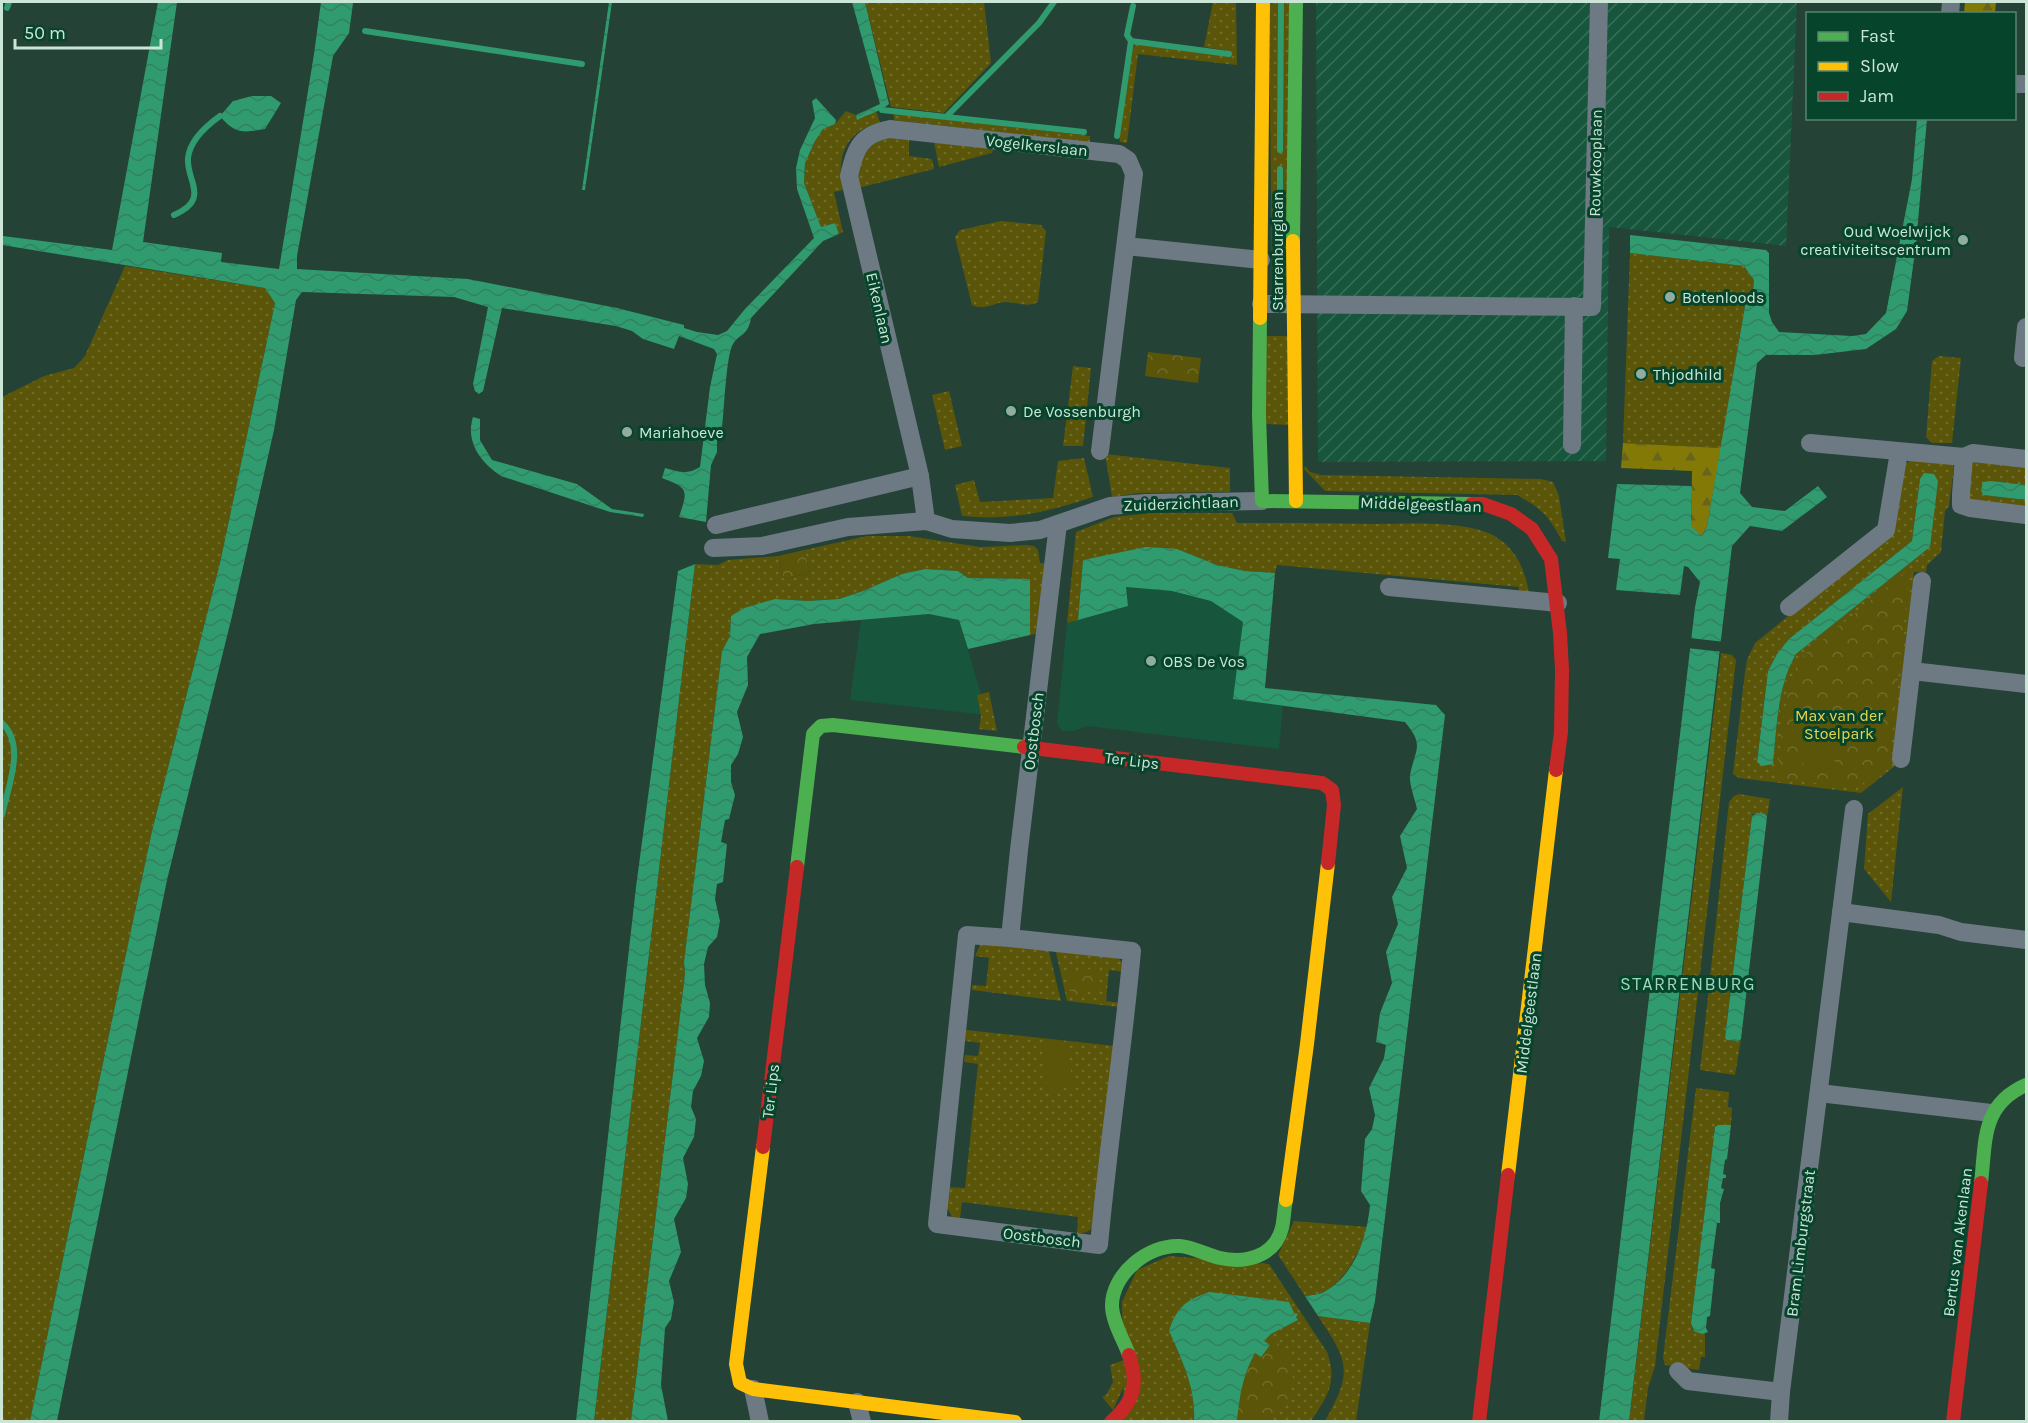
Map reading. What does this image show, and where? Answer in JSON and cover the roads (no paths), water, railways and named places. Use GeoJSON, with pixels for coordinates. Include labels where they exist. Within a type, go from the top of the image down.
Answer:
{"type":"FeatureCollection","features":[{"type":"Feature","properties":{"kind":"street","name":"Starrenburglaan"},"geometry":{"type":"LineString","coordinates":[[1262,501],[1259,415],[1263,2]]}},
{"type":"Feature","properties":{"kind":"street","name":"Starrenburglaan"},"geometry":{"type":"LineString","coordinates":[[1296,2],[1293,155],[1296,501]]}},
{"type":"Feature","properties":{"kind":"street","name":"Rouwkooplaan"},"geometry":{"type":"LineString","coordinates":[[1574,306],[1592,307],[1599,2]]}},
{"type":"Feature","properties":{"kind":"street","name":"Vogelkerslaan"},"geometry":{"type":"LineString","coordinates":[[861,142],[873,132],[890,129],[1119,154],[1128,160],[1134,174],[1100,451]]}},
{"type":"Feature","properties":{"kind":"street","name":"Eikenlaan"},"geometry":{"type":"LineString","coordinates":[[861,142],[853,155],[849,176],[920,476],[926,521]]}},
{"type":"Feature","properties":{"kind":"street"},"geometry":{"type":"LineString","coordinates":[[1126,246],[1261,260]]}},
{"type":"Feature","properties":{"kind":"street"},"geometry":{"type":"LineString","coordinates":[[1261,304],[1574,306],[1572,445]]}},
{"type":"Feature","properties":{"kind":"street"},"geometry":{"type":"LineString","coordinates":[[2023,358],[2026,327]]}},
{"type":"Feature","properties":{"kind":"street"},"geometry":{"type":"LineString","coordinates":[[1810,442],[1899,452],[1916,451],[1964,457],[1973,453],[2026,459]]}},
{"type":"Feature","properties":{"kind":"street"},"geometry":{"type":"LineString","coordinates":[[1789,607],[1886,530],[1899,452]]}},
{"type":"Feature","properties":{"kind":"street"},"geometry":{"type":"LineString","coordinates":[[1964,457],[1961,505],[2026,515]]}},
{"type":"Feature","properties":{"kind":"street"},"geometry":{"type":"LineString","coordinates":[[716,525],[920,476]]}},
{"type":"Feature","properties":{"kind":"street","name":"Zuiderzichtlaan"},"geometry":{"type":"LineString","coordinates":[[713,548],[762,546],[848,527],[926,521],[952,530],[1010,533],[1040,530],[1110,506],[1145,503],[1296,501]]}},
{"type":"Feature","properties":{"kind":"street","name":"Middelgeestlaan"},"geometry":{"type":"LineString","coordinates":[[1296,501],[1483,504],[1511,514],[1532,529],[1551,560],[1558,603],[1563,670],[1561,732],[1479,1422]]}},
{"type":"Feature","properties":{"kind":"street","name":"Oostbosch"},"geometry":{"type":"LineString","coordinates":[[1010,938],[1058,524]]}},
{"type":"Feature","properties":{"kind":"street"},"geometry":{"type":"LineString","coordinates":[[1901,759],[1922,581]]}},
{"type":"Feature","properties":{"kind":"street"},"geometry":{"type":"LineString","coordinates":[[1389,586],[1558,603]]}},
{"type":"Feature","properties":{"kind":"street"},"geometry":{"type":"LineString","coordinates":[[1912,671],[2026,684]]}},
{"type":"Feature","properties":{"kind":"street","name":"Ter Lips"},"geometry":{"type":"LineString","coordinates":[[760,1422],[753,1389],[740,1383],[736,1367],[813,734],[821,726],[833,724],[1322,783],[1332,790],[1334,805],[1282,1227],[1276,1244],[1251,1260],[1234,1262],[1183,1246],[1163,1248],[1141,1257],[1127,1271],[1115,1292],[1112,1304],[1113,1316],[1133,1364],[1135,1383],[1132,1396],[1111,1422]]}},
{"type":"Feature","properties":{"kind":"street","name":"Bram Limburgstraat"},"geometry":{"type":"LineString","coordinates":[[1779,1422],[1854,809]]}},
{"type":"Feature","properties":{"kind":"street"},"geometry":{"type":"LineString","coordinates":[[1841,912],[1939,925],[1961,932],[2026,940]]}},
{"type":"Feature","properties":{"kind":"street","name":"Oostbosch"},"geometry":{"type":"LineString","coordinates":[[967,935],[1010,938],[1132,951],[1126,1022],[1106,1171],[1099,1245],[937,1224],[967,935]]}},
{"type":"Feature","properties":{"kind":"street"},"geometry":{"type":"LineString","coordinates":[[1819,1093],[1991,1113],[2003,1099],[2026,1085]]}},
{"type":"Feature","properties":{"kind":"street","name":"Bertus van Akenlaan"},"geometry":{"type":"LineString","coordinates":[[1953,1422],[1987,1128],[1991,1113]]}},
{"type":"Feature","properties":{"kind":"street"},"geometry":{"type":"LineString","coordinates":[[1678,1371],[1688,1381],[1781,1392]]}},
{"type":"Feature","properties":{"kind":"street"},"geometry":{"type":"LineString","coordinates":[[753,1389],[858,1402],[957,1418],[1015,1422]]}},
{"type":"Feature","properties":{"kind":"street"},"geometry":{"type":"LineString","coordinates":[[858,1402],[862,1422]]}},
{"type":"Feature","properties":{"kind":"water"},"geometry":{"type":"Polygon","coordinates":[[[158,2],[177,2],[143,242],[222,253],[221,262],[279,269],[321,2],[353,3],[349,33],[333,56],[297,256],[297,269],[468,279],[617,308],[684,325],[684,328],[697,332],[718,335],[727,331],[745,309],[814,238],[797,189],[796,168],[800,150],[815,118],[812,101],[816,98],[836,120],[835,124],[823,129],[815,141],[805,163],[804,183],[821,227],[835,223],[839,234],[823,241],[751,318],[746,331],[733,344],[727,371],[722,428],[717,429],[717,452],[711,465],[706,522],[679,517],[684,501],[684,491],[662,478],[665,468],[687,472],[700,467],[710,387],[717,354],[714,349],[679,336],[674,349],[643,339],[632,331],[616,326],[502,308],[483,391],[479,394],[475,391],[473,384],[488,307],[454,297],[302,292],[296,300],[274,430],[232,616],[167,880],[57,1421],[30,1421],[152,831],[220,563],[275,303],[265,288],[2,245],[3,236],[112,250],[158,2]]]}},
{"type":"Feature","properties":{"kind":"water"},"geometry":{"type":"Polygon","coordinates":[[[609,2],[612,2],[585,190],[582,190],[609,2]]]}},
{"type":"Feature","properties":{"kind":"water"},"geometry":{"type":"Polygon","coordinates":[[[852,2],[865,2],[889,104],[857,120],[856,115],[880,104],[852,2]]]}},
{"type":"Feature","properties":{"kind":"water"},"geometry":{"type":"Polygon","coordinates":[[[252,96],[271,96],[281,103],[265,129],[240,131],[230,126],[220,116],[233,101],[252,96]]]}},
{"type":"Feature","properties":{"kind":"water"},"geometry":{"type":"Polygon","coordinates":[[[1917,120],[1927,120],[1916,244],[1907,311],[1896,329],[1866,349],[1815,355],[1766,355],[1757,363],[1740,493],[1752,507],[1785,511],[1818,486],[1827,497],[1782,531],[1750,526],[1732,546],[1629,1421],[1599,1422],[1695,607],[1700,582],[1688,567],[1684,566],[1680,595],[1616,590],[1620,559],[1608,558],[1617,484],[1692,486],[1691,526],[1702,536],[1707,526],[1745,306],[1731,304],[1732,293],[1753,295],[1754,280],[1744,266],[1630,253],[1630,235],[1766,250],[1769,253],[1769,313],[1779,332],[1852,336],[1866,334],[1886,313],[1912,179],[1917,120]]]}},
{"type":"Feature","properties":{"kind":"water"},"geometry":{"type":"Polygon","coordinates":[[[473,417],[480,419],[480,440],[492,460],[577,484],[612,509],[644,514],[643,517],[610,512],[501,476],[487,465],[476,451],[471,435],[473,417]]]}},
{"type":"Feature","properties":{"kind":"water"},"geometry":{"type":"Polygon","coordinates":[[[1924,473],[1934,474],[1938,481],[1930,547],[1796,654],[1781,693],[1773,764],[1762,766],[1757,762],[1768,671],[1777,654],[1789,639],[1912,541],[1920,479],[1924,473]]]}},
{"type":"Feature","properties":{"kind":"water"},"geometry":{"type":"Polygon","coordinates":[[[1983,482],[2026,485],[2026,500],[1983,495],[1981,490],[1983,482]]]}},
{"type":"Feature","properties":{"kind":"water"},"geometry":{"type":"Polygon","coordinates":[[[1146,547],[1177,549],[1217,565],[1245,571],[1275,573],[1265,688],[1436,705],[1445,715],[1375,1301],[1370,1323],[1318,1316],[1305,1296],[1324,1292],[1344,1276],[1357,1254],[1366,1230],[1370,1205],[1361,1191],[1365,1139],[1372,1129],[1375,1115],[1369,1088],[1384,1058],[1386,1045],[1376,1042],[1380,1013],[1392,983],[1386,952],[1398,924],[1392,897],[1407,868],[1400,836],[1417,809],[1410,775],[1417,742],[1405,722],[1233,699],[1243,622],[1211,601],[1172,591],[1126,587],[1128,606],[1078,620],[1083,560],[1146,547]]]}},
{"type":"Feature","properties":{"kind":"water"},"geometry":{"type":"Polygon","coordinates":[[[695,564],[594,1421],[576,1421],[636,887],[678,571],[695,564]]]}},
{"type":"Feature","properties":{"kind":"water"},"geometry":{"type":"Polygon","coordinates":[[[925,569],[958,571],[968,578],[1030,579],[1030,635],[968,649],[959,620],[929,614],[814,624],[760,634],[747,657],[748,685],[737,712],[743,737],[738,754],[731,765],[731,782],[735,795],[729,819],[725,820],[721,842],[727,844],[723,882],[717,884],[715,899],[720,921],[717,937],[708,947],[704,964],[705,985],[710,1003],[709,1017],[697,1038],[704,1061],[701,1076],[693,1091],[691,1107],[696,1119],[694,1137],[683,1158],[688,1184],[686,1198],[674,1219],[681,1252],[669,1281],[674,1302],[671,1319],[665,1328],[661,1385],[668,1421],[631,1421],[722,651],[730,636],[731,616],[744,608],[775,599],[808,601],[839,599],[902,574],[925,569]]]}},
{"type":"Feature","properties":{"kind":"water"},"geometry":{"type":"Polygon","coordinates":[[[1757,813],[1765,814],[1767,817],[1741,1039],[1727,1040],[1725,1038],[1752,816],[1757,813]]]}},
{"type":"Feature","properties":{"kind":"water"},"geometry":{"type":"Polygon","coordinates":[[[1731,1125],[1723,1174],[1726,1178],[1723,1178],[1721,1188],[1724,1189],[1720,1203],[1720,1223],[1717,1223],[1711,1268],[1715,1269],[1710,1316],[1707,1317],[1708,1332],[1702,1334],[1694,1331],[1691,1323],[1715,1127],[1731,1125]]]}},
{"type":"Feature","properties":{"kind":"water"},"geometry":{"type":"Polygon","coordinates":[[[1210,1292],[1289,1302],[1294,1313],[1298,1314],[1296,1317],[1298,1320],[1271,1334],[1264,1341],[1270,1345],[1261,1357],[1255,1353],[1242,1386],[1237,1421],[1194,1421],[1190,1386],[1169,1331],[1179,1310],[1189,1301],[1210,1292]]]}},
{"type":"Feature","properties":{"kind":"waterway"},"geometry":{"type":"LineString","coordinates":[[7,8],[9,2]]}},
{"type":"Feature","properties":{"kind":"waterway"},"geometry":{"type":"LineString","coordinates":[[947,116],[1039,23],[1054,2]]}},
{"type":"Feature","properties":{"kind":"waterway"},"geometry":{"type":"LineString","coordinates":[[1280,150],[1281,2]]}},
{"type":"Feature","properties":{"kind":"waterway"},"geometry":{"type":"LineString","coordinates":[[1131,41],[1127,35],[1133,6]]}},
{"type":"Feature","properties":{"kind":"waterway"},"geometry":{"type":"LineString","coordinates":[[365,31],[582,64]]}},
{"type":"Feature","properties":{"kind":"waterway"},"geometry":{"type":"LineString","coordinates":[[1117,136],[1131,41],[1229,54]]}},
{"type":"Feature","properties":{"kind":"waterway"},"geometry":{"type":"LineString","coordinates":[[882,110],[1084,132]]}},
{"type":"Feature","properties":{"kind":"waterway"},"geometry":{"type":"LineString","coordinates":[[174,215],[192,203],[194,196],[188,166],[189,151],[195,139],[220,116]]}},
{"type":"Feature","properties":{"kind":"waterway"},"geometry":{"type":"LineString","coordinates":[[1280,169],[1280,280]]}},
{"type":"Feature","properties":{"kind":"waterway"},"geometry":{"type":"LineString","coordinates":[[2,723],[9,732],[14,754],[11,779],[2,815]]}},
{"type":"Feature","properties":{"kind":"place","name":"Oud Woelwijck creativiteitscentrum"},"geometry":{"type":"Point","coordinates":[1963,240]}},
{"type":"Feature","properties":{"kind":"place","name":"Botenloods"},"geometry":{"type":"Point","coordinates":[1670,297]}},
{"type":"Feature","properties":{"kind":"place","name":"Thjodhild"},"geometry":{"type":"Point","coordinates":[1641,374]}},
{"type":"Feature","properties":{"kind":"place","name":"De Vossenburgh"},"geometry":{"type":"Point","coordinates":[1011,411]}},
{"type":"Feature","properties":{"kind":"place","name":"Mariahoeve"},"geometry":{"type":"Point","coordinates":[627,432]}},
{"type":"Feature","properties":{"kind":"place","name":"OBS De Vos"},"geometry":{"type":"Point","coordinates":[1151,661]}},
{"type":"Feature","properties":{"kind":"district","name":"STARRENBURG"},"geometry":{"type":"Point","coordinates":[1688,984]}},
{"type":"Feature","properties":{"kind":"park label","name":"Max van der Stoelpark"},"geometry":{"type":"Point","coordinates":[1839,724]}}]}
